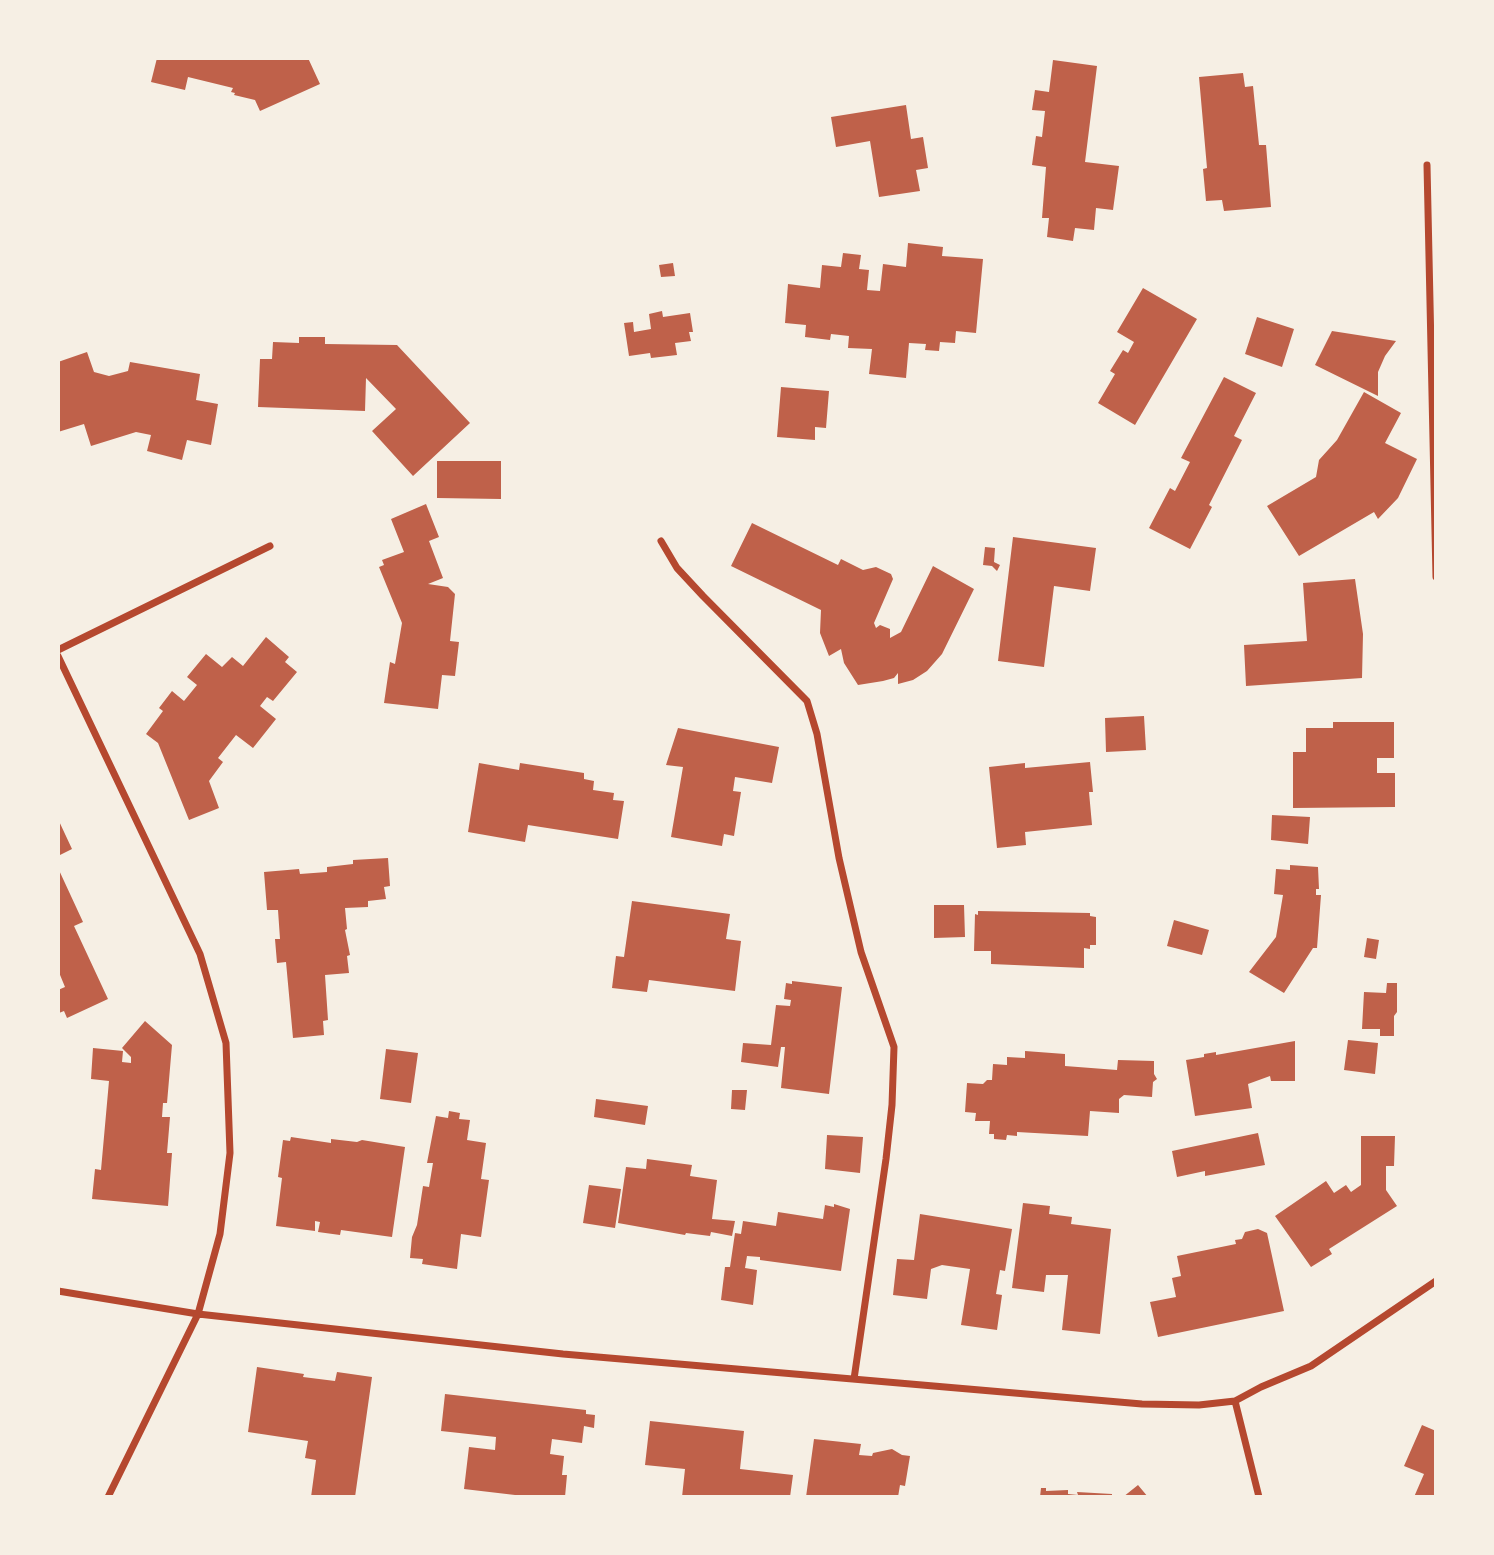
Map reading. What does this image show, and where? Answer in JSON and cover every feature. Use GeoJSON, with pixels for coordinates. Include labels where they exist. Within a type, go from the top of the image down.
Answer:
{"type":"FeatureCollection","features":[{"type":"Feature","properties":{"kind":"street"},"geometry":{"type":"LineString","coordinates":[[1427,165],[1436,577]]}},
{"type":"Feature","properties":{"kind":"street"},"geometry":{"type":"LineString","coordinates":[[661,541],[677,568],[807,701],[817,734],[839,859],[861,952],[894,1047],[891,1118],[875,1246],[854,1379]]}},
{"type":"Feature","properties":{"kind":"street"},"geometry":{"type":"LineString","coordinates":[[58,650],[270,547]]}},
{"type":"Feature","properties":{"kind":"street"},"geometry":{"type":"LineString","coordinates":[[58,656],[200,954],[226,1043],[230,1153],[220,1234],[198,1314],[108,1497]]}},
{"type":"Feature","properties":{"kind":"street"},"geometry":{"type":"LineString","coordinates":[[58,1291],[198,1314],[563,1354],[1142,1404],[1199,1405],[1235,1401],[1311,1366],[1436,1281]]}},
{"type":"Feature","properties":{"kind":"street"},"geometry":{"type":"LineString","coordinates":[[1235,1401],[1259,1497]]}},
{"type":"Feature","properties":{"kind":"building"},"geometry":{"type":"Polygon","coordinates":[[[157,58],[308,58],[320,84],[260,111],[255,100],[234,95],[235,93],[231,92],[233,88],[188,77],[185,90],[151,82],[157,58]]]}},
{"type":"Feature","properties":{"kind":"building"},"geometry":{"type":"Polygon","coordinates":[[[1053,60],[1097,66],[1085,162],[1119,166],[1113,210],[1096,208],[1094,230],[1075,228],[1073,241],[1047,237],[1049,218],[1042,218],[1046,167],[1032,165],[1036,136],[1042,137],[1045,111],[1032,110],[1035,90],[1049,92],[1053,60]]]}},
{"type":"Feature","properties":{"kind":"building"},"geometry":{"type":"Polygon","coordinates":[[[1243,73],[1245,87],[1253,86],[1259,145],[1266,145],[1271,207],[1224,211],[1222,200],[1206,201],[1203,169],[1207,168],[1199,77],[1243,73]]]}},
{"type":"Feature","properties":{"kind":"building"},"geometry":{"type":"Polygon","coordinates":[[[906,105],[911,139],[923,137],[928,168],[916,170],[920,191],[879,197],[870,141],[836,147],[831,117],[906,105]]]}},
{"type":"Feature","properties":{"kind":"building"},"geometry":{"type":"Polygon","coordinates":[[[908,243],[943,247],[942,256],[983,259],[976,333],[956,331],[955,343],[940,342],[939,351],[925,350],[926,344],[909,343],[906,378],[869,374],[872,349],[848,348],[849,336],[831,334],[830,340],[805,337],[806,325],[785,323],[788,284],[820,288],[822,265],[841,267],[843,253],[861,255],[859,269],[869,270],[867,290],[880,291],[883,264],[906,267],[908,243]]]}},
{"type":"Feature","properties":{"kind":"building"},"geometry":{"type":"Polygon","coordinates":[[[673,263],[675,276],[661,277],[659,265],[673,263]]]}},
{"type":"Feature","properties":{"kind":"building"},"geometry":{"type":"Polygon","coordinates":[[[1143,288],[1197,319],[1135,425],[1098,403],[1115,374],[1110,371],[1123,350],[1128,353],[1134,342],[1117,332],[1143,288]]]}},
{"type":"Feature","properties":{"kind":"building"},"geometry":{"type":"Polygon","coordinates":[[[662,311],[663,317],[690,313],[693,332],[689,332],[691,341],[675,343],[677,355],[651,358],[650,353],[629,356],[624,323],[633,322],[634,332],[651,329],[649,314],[662,311]]]}},
{"type":"Feature","properties":{"kind":"building"},"geometry":{"type":"Polygon","coordinates":[[[1257,317],[1294,329],[1282,367],[1245,354],[1257,317]]]}},
{"type":"Feature","properties":{"kind":"building"},"geometry":{"type":"Polygon","coordinates":[[[1332,331],[1396,341],[1378,372],[1378,396],[1315,365],[1332,331]]]}},
{"type":"Feature","properties":{"kind":"building"},"geometry":{"type":"Polygon","coordinates":[[[299,337],[325,337],[325,344],[397,345],[470,423],[413,476],[372,431],[396,409],[366,378],[365,411],[258,407],[260,359],[272,359],[273,342],[299,343],[299,337]]]}},
{"type":"Feature","properties":{"kind":"building"},"geometry":{"type":"Polygon","coordinates":[[[87,352],[94,372],[109,376],[128,371],[130,362],[200,374],[196,400],[218,404],[211,445],[187,440],[182,460],[147,451],[151,435],[136,432],[91,446],[84,424],[58,432],[58,362],[87,352]]]}},
{"type":"Feature","properties":{"kind":"building"},"geometry":{"type":"Polygon","coordinates":[[[1224,377],[1256,393],[1234,436],[1242,440],[1190,549],[1149,528],[1170,488],[1175,491],[1190,462],[1181,458],[1224,377]]]}},
{"type":"Feature","properties":{"kind":"building"},"geometry":{"type":"Polygon","coordinates":[[[781,387],[829,391],[826,428],[815,427],[815,440],[777,437],[781,387]]]}},
{"type":"Feature","properties":{"kind":"building"},"geometry":{"type":"Polygon","coordinates":[[[1364,392],[1401,413],[1385,443],[1417,459],[1398,498],[1378,519],[1374,512],[1299,556],[1267,506],[1316,477],[1319,460],[1337,440],[1364,392]]]}},
{"type":"Feature","properties":{"kind":"building"},"geometry":{"type":"Polygon","coordinates":[[[437,461],[501,461],[501,499],[437,498],[437,461]]]}},
{"type":"Feature","properties":{"kind":"building"},"geometry":{"type":"Polygon","coordinates":[[[426,504],[439,537],[429,541],[443,578],[428,584],[448,587],[455,594],[450,641],[459,642],[455,676],[442,675],[438,709],[384,703],[390,662],[395,664],[402,623],[379,567],[384,565],[382,560],[404,552],[391,519],[426,504]]]}},
{"type":"Feature","properties":{"kind":"building"},"geometry":{"type":"Polygon","coordinates":[[[752,523],[838,565],[841,559],[863,570],[876,567],[891,574],[893,579],[874,623],[876,628],[880,625],[890,629],[890,638],[901,632],[933,566],[974,589],[942,654],[927,671],[913,680],[898,684],[898,673],[894,678],[858,685],[844,663],[841,649],[829,656],[820,633],[821,610],[731,566],[752,523]]]}},
{"type":"Feature","properties":{"kind":"building"},"geometry":{"type":"Polygon","coordinates":[[[1013,537],[1096,548],[1090,591],[1054,586],[1044,667],[998,661],[1013,537]]]}},
{"type":"Feature","properties":{"kind":"building"},"geometry":{"type":"Polygon","coordinates":[[[985,547],[995,548],[994,562],[1000,565],[997,571],[992,566],[983,565],[985,547]]]}},
{"type":"Feature","properties":{"kind":"building"},"geometry":{"type":"Polygon","coordinates":[[[1355,579],[1363,634],[1362,678],[1246,686],[1244,645],[1307,641],[1303,583],[1355,579]]]}},
{"type":"Feature","properties":{"kind":"building"},"geometry":{"type":"Polygon","coordinates":[[[266,637],[289,657],[285,662],[297,672],[273,701],[267,697],[260,706],[276,719],[253,748],[236,735],[218,758],[223,762],[209,781],[219,808],[189,820],[158,743],[146,734],[163,711],[159,708],[172,691],[184,701],[197,685],[187,677],[206,654],[222,667],[232,657],[243,666],[266,637]]]}},
{"type":"Feature","properties":{"kind":"building"},"geometry":{"type":"Polygon","coordinates":[[[1144,716],[1146,750],[1106,752],[1105,718],[1144,716]]]}},
{"type":"Feature","properties":{"kind":"building"},"geometry":{"type":"Polygon","coordinates":[[[1333,722],[1394,722],[1394,758],[1377,758],[1377,773],[1395,773],[1395,807],[1293,808],[1293,752],[1306,752],[1306,728],[1333,728],[1333,722]]]}},
{"type":"Feature","properties":{"kind":"building"},"geometry":{"type":"Polygon","coordinates":[[[678,728],[779,747],[772,783],[735,777],[733,791],[741,792],[734,836],[724,834],[722,846],[671,837],[683,767],[666,765],[678,728]]]}},
{"type":"Feature","properties":{"kind":"building"},"geometry":{"type":"Polygon","coordinates":[[[1090,762],[1092,825],[1025,832],[1026,845],[997,848],[989,767],[1025,763],[1025,768],[1090,762]]]}},
{"type":"Feature","properties":{"kind":"building"},"geometry":{"type":"Polygon","coordinates":[[[479,763],[519,770],[520,763],[584,773],[584,779],[594,781],[593,790],[614,793],[613,800],[624,801],[618,839],[528,825],[525,842],[468,832],[479,763]]]}},
{"type":"Feature","properties":{"kind":"building"},"geometry":{"type":"Polygon","coordinates":[[[1272,815],[1310,817],[1308,844],[1271,840],[1272,815]]]}},
{"type":"Feature","properties":{"kind":"building"},"geometry":{"type":"Polygon","coordinates":[[[58,819],[72,849],[58,856],[58,819]]]}},
{"type":"Feature","properties":{"kind":"building"},"geometry":{"type":"Polygon","coordinates":[[[388,858],[390,886],[384,887],[386,899],[368,901],[368,907],[345,908],[345,930],[350,955],[347,956],[349,973],[325,975],[328,1020],[323,1021],[324,1035],[293,1038],[286,962],[277,963],[275,939],[280,939],[278,910],[267,910],[264,872],[299,869],[300,874],[327,872],[327,867],[353,864],[353,860],[388,858]]]}},
{"type":"Feature","properties":{"kind":"building"},"geometry":{"type":"Polygon","coordinates":[[[1290,865],[1318,867],[1319,889],[1316,889],[1316,895],[1321,895],[1317,948],[1313,948],[1284,993],[1249,972],[1276,937],[1283,895],[1274,894],[1276,869],[1290,870],[1290,865]]]}},
{"type":"Feature","properties":{"kind":"building"},"geometry":{"type":"Polygon","coordinates":[[[58,868],[83,922],[74,926],[108,999],[67,1018],[64,1011],[58,1011],[58,990],[65,987],[58,970],[58,868]]]}},
{"type":"Feature","properties":{"kind":"building"},"geometry":{"type":"Polygon","coordinates":[[[632,901],[730,914],[726,939],[741,941],[735,991],[649,980],[647,992],[612,988],[616,956],[624,957],[632,901]]]}},
{"type":"Feature","properties":{"kind":"building"},"geometry":{"type":"Polygon","coordinates":[[[934,905],[964,905],[965,937],[934,938],[934,905]]]}},
{"type":"Feature","properties":{"kind":"building"},"geometry":{"type":"Polygon","coordinates":[[[978,911],[1090,913],[1090,916],[1096,917],[1096,945],[1090,945],[1090,949],[1084,948],[1084,968],[991,964],[991,951],[974,951],[975,914],[978,915],[978,911]]]}},
{"type":"Feature","properties":{"kind":"building"},"geometry":{"type":"Polygon","coordinates":[[[1174,920],[1209,930],[1202,955],[1167,946],[1174,920]]]}},
{"type":"Feature","properties":{"kind":"building"},"geometry":{"type":"Polygon","coordinates":[[[1367,938],[1379,940],[1376,959],[1364,957],[1367,938]]]}},
{"type":"Feature","properties":{"kind":"building"},"geometry":{"type":"Polygon","coordinates":[[[792,981],[842,987],[829,1094],[781,1088],[785,1047],[781,1047],[778,1067],[741,1062],[743,1043],[771,1045],[776,1005],[790,1006],[791,1000],[784,999],[786,983],[792,984],[792,981]]]}},
{"type":"Feature","properties":{"kind":"building"},"geometry":{"type":"Polygon","coordinates":[[[1387,983],[1397,983],[1394,1036],[1380,1036],[1380,1029],[1362,1029],[1364,992],[1386,993],[1387,983]]]}},
{"type":"Feature","properties":{"kind":"building"},"geometry":{"type":"Polygon","coordinates":[[[145,1021],[172,1045],[167,1103],[163,1103],[162,1117],[170,1117],[167,1153],[172,1153],[168,1206],[92,1199],[95,1169],[101,1170],[109,1081],[91,1079],[93,1048],[123,1051],[122,1062],[131,1063],[131,1057],[122,1048],[145,1021]]]}},
{"type":"Feature","properties":{"kind":"building"},"geometry":{"type":"Polygon","coordinates":[[[1348,1040],[1378,1043],[1375,1074],[1344,1070],[1348,1040]]]}},
{"type":"Feature","properties":{"kind":"building"},"geometry":{"type":"Polygon","coordinates":[[[1295,1041],[1295,1081],[1271,1081],[1270,1076],[1248,1084],[1252,1108],[1195,1116],[1186,1060],[1204,1057],[1204,1054],[1216,1052],[1216,1055],[1295,1041]]]}},
{"type":"Feature","properties":{"kind":"building"},"geometry":{"type":"Polygon","coordinates":[[[386,1049],[418,1053],[411,1103],[380,1099],[386,1049]]]}},
{"type":"Feature","properties":{"kind":"building"},"geometry":{"type":"Polygon","coordinates":[[[1025,1051],[1065,1054],[1065,1066],[1117,1070],[1118,1060],[1154,1061],[1154,1074],[1157,1079],[1153,1082],[1152,1097],[1124,1095],[1119,1099],[1119,1113],[1090,1111],[1088,1136],[1017,1132],[1017,1136],[1007,1135],[1006,1140],[994,1139],[994,1134],[989,1134],[990,1121],[975,1121],[976,1113],[965,1112],[967,1083],[983,1084],[992,1080],[993,1064],[1007,1065],[1007,1057],[1025,1058],[1025,1051]]]}},
{"type":"Feature","properties":{"kind":"building"},"geometry":{"type":"Polygon","coordinates":[[[732,1090],[747,1090],[745,1110],[731,1109],[732,1090]]]}},
{"type":"Feature","properties":{"kind":"building"},"geometry":{"type":"Polygon","coordinates":[[[596,1099],[648,1106],[645,1125],[594,1117],[596,1099]]]}},
{"type":"Feature","properties":{"kind":"building"},"geometry":{"type":"Polygon","coordinates":[[[449,1111],[460,1113],[459,1119],[470,1120],[467,1140],[486,1143],[481,1179],[489,1180],[481,1237],[461,1234],[457,1269],[422,1264],[423,1259],[410,1258],[423,1186],[429,1187],[433,1163],[427,1163],[436,1116],[448,1118],[449,1111]]]}},
{"type":"Feature","properties":{"kind":"building"},"geometry":{"type":"Polygon","coordinates":[[[1258,1133],[1265,1165],[1205,1176],[1205,1171],[1177,1177],[1172,1151],[1258,1133]]]}},
{"type":"Feature","properties":{"kind":"building"},"geometry":{"type":"Polygon","coordinates":[[[827,1135],[863,1137],[860,1173],[825,1169],[827,1135]]]}},
{"type":"Feature","properties":{"kind":"building"},"geometry":{"type":"Polygon","coordinates":[[[1361,1136],[1395,1136],[1394,1166],[1386,1166],[1386,1190],[1397,1206],[1329,1249],[1332,1254],[1311,1267],[1275,1216],[1326,1181],[1334,1193],[1346,1185],[1351,1192],[1361,1185],[1361,1136]]]}},
{"type":"Feature","properties":{"kind":"building"},"geometry":{"type":"Polygon","coordinates":[[[291,1137],[331,1143],[331,1139],[357,1142],[362,1140],[405,1147],[392,1237],[341,1230],[340,1235],[318,1232],[320,1222],[315,1221],[315,1231],[276,1226],[283,1140],[290,1141],[291,1137]]]}},
{"type":"Feature","properties":{"kind":"building"},"geometry":{"type":"Polygon","coordinates":[[[647,1159],[692,1165],[690,1176],[717,1180],[712,1219],[735,1221],[732,1236],[711,1232],[710,1236],[685,1235],[618,1223],[626,1167],[646,1169],[647,1159]]]}},
{"type":"Feature","properties":{"kind":"building"},"geometry":{"type":"Polygon","coordinates":[[[589,1185],[621,1189],[615,1228],[583,1223],[589,1185]]]}},
{"type":"Feature","properties":{"kind":"building"},"geometry":{"type":"Polygon","coordinates":[[[1023,1203],[1050,1206],[1049,1214],[1072,1217],[1071,1224],[1111,1229],[1100,1334],[1062,1330],[1068,1275],[1046,1275],[1044,1292],[1012,1288],[1023,1203]]]}},
{"type":"Feature","properties":{"kind":"building"},"geometry":{"type":"Polygon","coordinates":[[[834,1204],[850,1209],[841,1271],[747,1256],[745,1268],[757,1270],[753,1305],[721,1300],[725,1267],[730,1267],[735,1233],[741,1234],[743,1221],[776,1226],[778,1212],[823,1219],[825,1205],[834,1207],[834,1204]]]}},
{"type":"Feature","properties":{"kind":"building"},"geometry":{"type":"Polygon","coordinates":[[[920,1214],[1012,1229],[1005,1271],[1000,1270],[996,1294],[1002,1295],[997,1330],[961,1325],[970,1269],[942,1265],[931,1269],[927,1299],[893,1295],[897,1259],[914,1260],[920,1214]]]}},
{"type":"Feature","properties":{"kind":"building"},"geometry":{"type":"Polygon","coordinates":[[[1258,1229],[1267,1233],[1284,1311],[1158,1337],[1150,1302],[1176,1297],[1172,1278],[1181,1276],[1177,1256],[1236,1244],[1235,1240],[1242,1239],[1245,1232],[1258,1229]]]}},
{"type":"Feature","properties":{"kind":"building"},"geometry":{"type":"Polygon","coordinates":[[[257,1367],[335,1381],[337,1372],[372,1377],[355,1497],[311,1497],[316,1460],[305,1458],[308,1441],[248,1432],[257,1367]]]}},
{"type":"Feature","properties":{"kind":"building"},"geometry":{"type":"Polygon","coordinates":[[[445,1394],[586,1410],[586,1414],[595,1415],[594,1428],[584,1426],[582,1443],[552,1439],[550,1454],[564,1456],[562,1475],[567,1475],[565,1497],[532,1497],[464,1489],[469,1447],[495,1450],[496,1437],[441,1431],[445,1394]]]}},
{"type":"Feature","properties":{"kind":"building"},"geometry":{"type":"Polygon","coordinates":[[[650,1421],[744,1431],[740,1469],[793,1475],[790,1497],[682,1497],[685,1469],[645,1465],[650,1421]]]}},
{"type":"Feature","properties":{"kind":"building"},"geometry":{"type":"Polygon","coordinates":[[[1422,1425],[1436,1431],[1436,1497],[1414,1497],[1424,1474],[1404,1466],[1422,1425]]]}},
{"type":"Feature","properties":{"kind":"building"},"geometry":{"type":"Polygon","coordinates":[[[814,1439],[861,1444],[859,1455],[872,1456],[873,1453],[892,1449],[910,1456],[905,1486],[900,1485],[898,1497],[806,1497],[814,1439]]]}},
{"type":"Feature","properties":{"kind":"building"},"geometry":{"type":"Polygon","coordinates":[[[1138,1485],[1148,1497],[1123,1497],[1138,1485]]]}},
{"type":"Feature","properties":{"kind":"building"},"geometry":{"type":"Polygon","coordinates":[[[1041,1488],[1046,1488],[1046,1491],[1068,1490],[1068,1494],[1078,1495],[1077,1492],[1112,1494],[1112,1497],[1040,1497],[1041,1488]]]}}]}
